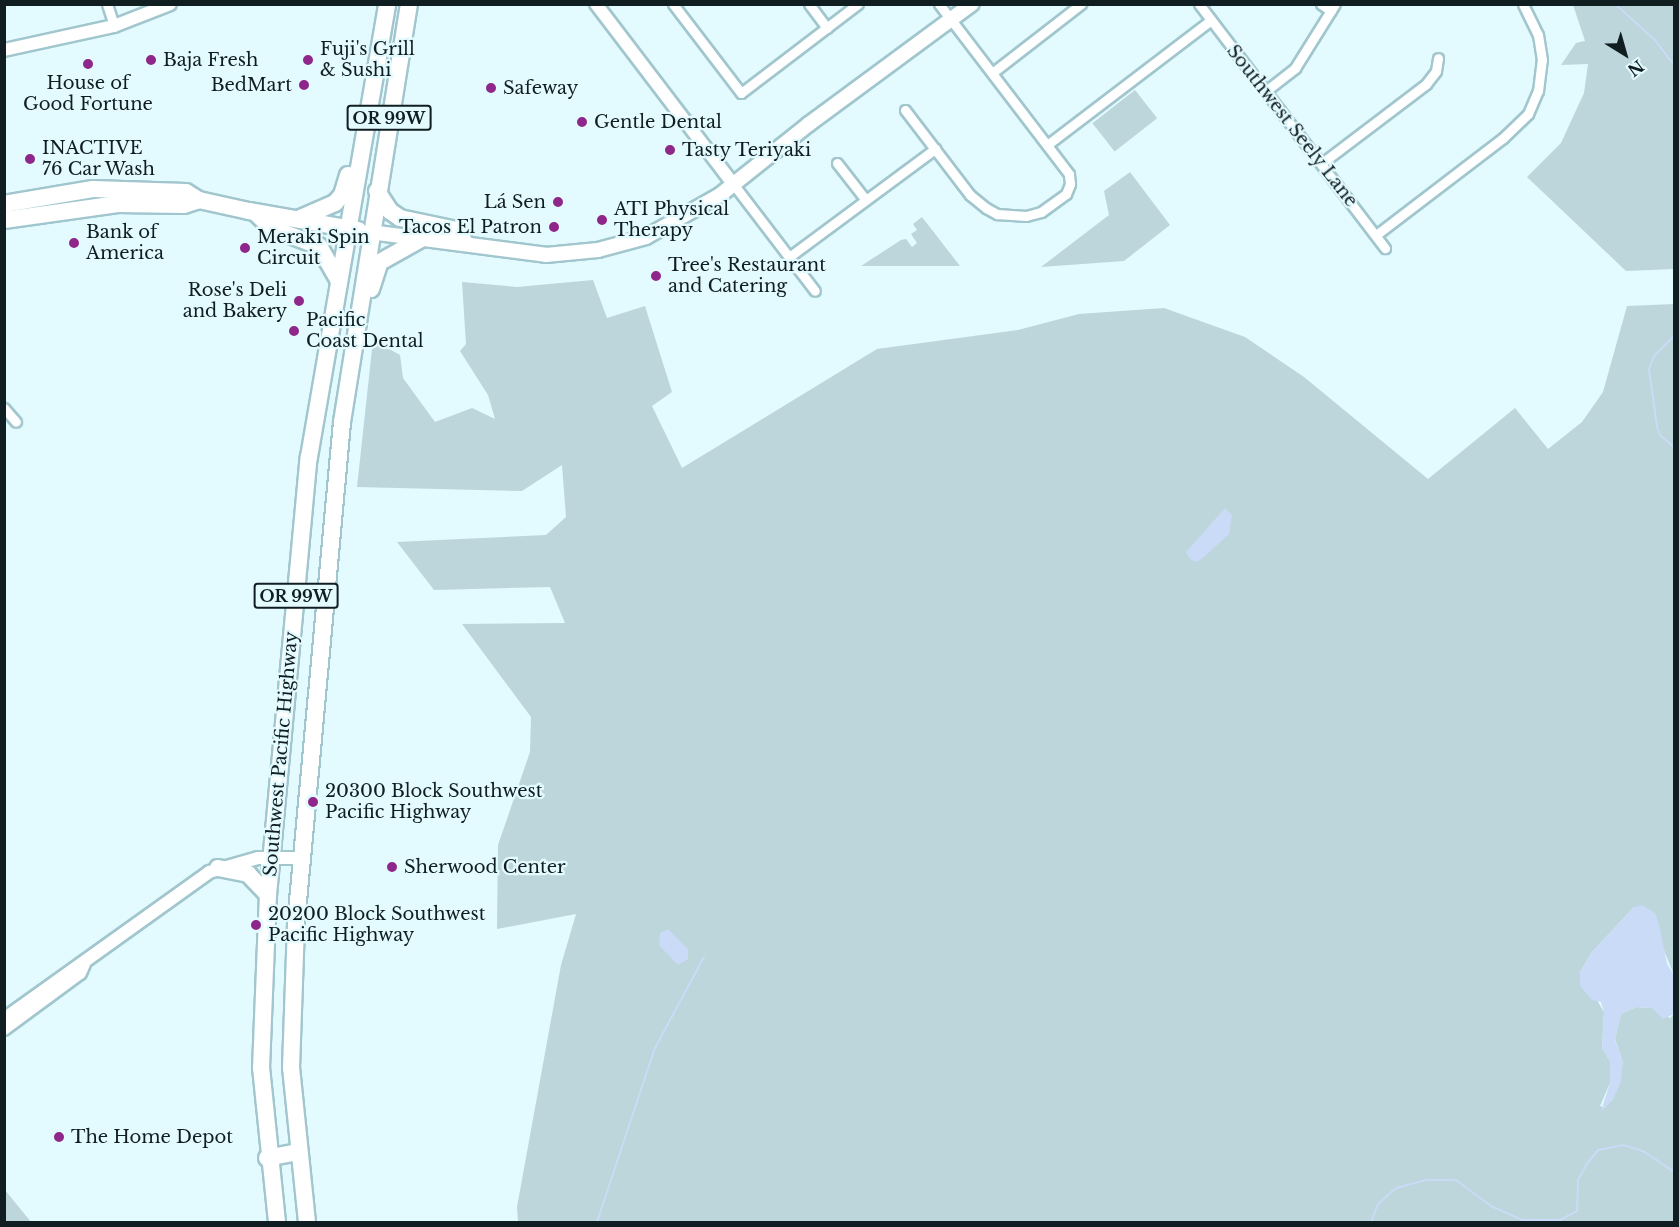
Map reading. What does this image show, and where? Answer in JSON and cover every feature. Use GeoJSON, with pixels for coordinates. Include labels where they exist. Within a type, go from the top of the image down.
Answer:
{"type":"FeatureCollection","features":[{"type":"Feature","properties":{"kind":"highway","name":"Southwest Pacific Highway"},"geometry":{"type":"LineString","coordinates":[[277,1222],[267,1158],[260,1032],[268,895],[309,456],[387,4]]}},
{"type":"Feature","properties":{"kind":"highway","name":"Southwest Pacific Highway"},"geometry":{"type":"LineString","coordinates":[[307,1222],[298,1152],[291,1022],[302,858],[352,351],[409,4]]}},
{"type":"Feature","properties":{"kind":"highway"},"geometry":{"type":"LineString","coordinates":[[298,219],[335,203],[342,195],[360,110],[369,102]]}},
{"type":"Feature","properties":{"kind":"highway"},"geometry":{"type":"LineString","coordinates":[[4,204],[39,195],[106,188],[186,192],[200,200],[256,213],[370,232]]}},
{"type":"Feature","properties":{"kind":"highway"},"geometry":{"type":"LineString","coordinates":[[38,215],[58,203],[92,197],[106,188]]}},
{"type":"Feature","properties":{"kind":"highway"},"geometry":{"type":"LineString","coordinates":[[377,191],[390,212],[400,218],[457,230],[465,243]]}},
{"type":"Feature","properties":{"kind":"highway"},"geometry":{"type":"LineString","coordinates":[[4,220],[123,204],[184,205],[200,200]]}},
{"type":"Feature","properties":{"kind":"highway"},"geometry":{"type":"LineString","coordinates":[[256,213],[271,228],[319,246],[339,282]]}},
{"type":"Feature","properties":{"kind":"highway"},"geometry":{"type":"LineString","coordinates":[[352,351],[365,335],[375,270],[391,255],[423,238]]}},
{"type":"Feature","properties":{"kind":"highway"},"geometry":{"type":"LineString","coordinates":[[218,868],[248,874],[268,895]]}},
{"type":"Feature","properties":{"kind":"highway"},"geometry":{"type":"LineString","coordinates":[[267,1158],[298,1152]]}},
{"type":"Feature","properties":{"kind":"main road"},"geometry":{"type":"LineString","coordinates":[[370,232],[465,243],[529,254],[598,250],[666,228],[734,185],[806,131],[814,129],[859,96],[870,82],[972,4]]}},
{"type":"Feature","properties":{"kind":"street"},"geometry":{"type":"LineString","coordinates":[[107,4],[114,26]]}},
{"type":"Feature","properties":{"kind":"street"},"geometry":{"type":"LineString","coordinates":[[4,50],[114,26],[170,4]]}},
{"type":"Feature","properties":{"kind":"street"},"geometry":{"type":"LineString","coordinates":[[596,4],[815,291]]}},
{"type":"Feature","properties":{"kind":"street"},"geometry":{"type":"LineString","coordinates":[[673,4],[741,93],[858,4]]}},
{"type":"Feature","properties":{"kind":"street"},"geometry":{"type":"LineString","coordinates":[[809,4],[827,28]]}},
{"type":"Feature","properties":{"kind":"street"},"geometry":{"type":"LineString","coordinates":[[905,110],[977,202],[998,214],[1026,216],[1054,204],[1070,184],[1069,174],[939,4]]}},
{"type":"Feature","properties":{"kind":"street"},"geometry":{"type":"LineString","coordinates":[[992,73],[1081,4]]}},
{"type":"Feature","properties":{"kind":"street","name":"Southwest Seely Lane"},"geometry":{"type":"LineString","coordinates":[[1199,4],[1267,90],[1385,248]]}},
{"type":"Feature","properties":{"kind":"street"},"geometry":{"type":"LineString","coordinates":[[1267,90],[1295,68],[1333,8],[1321,4]]}},
{"type":"Feature","properties":{"kind":"street"},"geometry":{"type":"LineString","coordinates":[[1376,235],[1512,132],[1531,108],[1539,87],[1542,60],[1538,35],[1523,4]]}},
{"type":"Feature","properties":{"kind":"street"},"geometry":{"type":"LineString","coordinates":[[1047,145],[1211,20]]}},
{"type":"Feature","properties":{"kind":"street"},"geometry":{"type":"LineString","coordinates":[[1322,163],[1426,84],[1436,71],[1438,58]]}},
{"type":"Feature","properties":{"kind":"street"},"geometry":{"type":"LineString","coordinates":[[789,257],[935,149]]}},
{"type":"Feature","properties":{"kind":"street"},"geometry":{"type":"LineString","coordinates":[[837,162],[865,199]]}},
{"type":"Feature","properties":{"kind":"street"},"geometry":{"type":"LineString","coordinates":[[4,408],[16,422]]}},
{"type":"Feature","properties":{"kind":"street"},"geometry":{"type":"LineString","coordinates":[[4,1019],[74,967],[84,964],[175,893],[218,868],[272,857],[302,858]]}},
{"type":"Feature","properties":{"kind":"street"},"geometry":{"type":"LineString","coordinates":[[4,1029],[80,973],[84,964]]}},
{"type":"Feature","properties":{"kind":"shaded area"},"geometry":{"type":"Polygon","coordinates":[[[1573,5],[1674,5],[1674,269],[1626,271],[1527,177],[1561,143],[1584,93],[1588,64],[1561,65],[1576,43],[1585,41],[1573,5]]]}},
{"type":"Feature","properties":{"kind":"shaded area"},"geometry":{"type":"Polygon","coordinates":[[[1135,90],[1157,118],[1115,152],[1092,123],[1135,90]]]}},
{"type":"Feature","properties":{"kind":"shaded area"},"geometry":{"type":"Polygon","coordinates":[[[1130,172],[1170,225],[1124,261],[1041,267],[1109,215],[1104,191],[1130,172]]]}},
{"type":"Feature","properties":{"kind":"shaded area"},"geometry":{"type":"Polygon","coordinates":[[[922,217],[960,266],[861,266],[901,240],[906,239],[912,247],[917,243],[911,234],[917,230],[913,224],[922,217]]]}},
{"type":"Feature","properties":{"kind":"shaded area"},"geometry":{"type":"Polygon","coordinates":[[[593,280],[607,318],[645,306],[672,392],[652,406],[682,468],[877,349],[1018,330],[1079,314],[1164,308],[1245,337],[1304,377],[1428,479],[1515,408],[1548,449],[1582,422],[1603,392],[1627,306],[1674,304],[1674,975],[1648,911],[1634,907],[1592,952],[1580,972],[1604,1012],[1602,1048],[1610,1061],[1610,1083],[1600,1106],[1605,1108],[1623,1063],[1615,1039],[1621,1014],[1636,1007],[1652,1008],[1670,1018],[1674,1014],[1674,1222],[518,1222],[517,1207],[561,965],[576,914],[497,929],[498,845],[530,752],[531,717],[462,624],[565,623],[550,587],[434,590],[397,542],[546,535],[566,517],[562,465],[522,491],[357,487],[373,340],[400,355],[403,378],[435,422],[472,408],[495,419],[488,395],[460,351],[466,344],[462,282],[517,287],[593,280]]]}},
{"type":"Feature","properties":{"kind":"shaded area"},"geometry":{"type":"Polygon","coordinates":[[[5,1190],[31,1222],[5,1222],[5,1190]]]}},
{"type":"Feature","properties":{"kind":"water"},"geometry":{"type":"Polygon","coordinates":[[[1225,508],[1232,515],[1229,534],[1204,557],[1196,562],[1190,559],[1186,552],[1225,508]]]}},
{"type":"Feature","properties":{"kind":"water"},"geometry":{"type":"Polygon","coordinates":[[[1642,905],[1655,913],[1667,964],[1674,975],[1674,1014],[1663,1019],[1652,1008],[1636,1007],[1621,1014],[1615,1040],[1623,1063],[1621,1081],[1613,1100],[1601,1111],[1610,1083],[1610,1061],[1602,1048],[1604,1012],[1601,1002],[1592,1000],[1580,986],[1580,972],[1592,952],[1634,907],[1642,905]]]}},
{"type":"Feature","properties":{"kind":"water"},"geometry":{"type":"Polygon","coordinates":[[[668,929],[688,949],[688,959],[678,965],[659,945],[660,933],[668,929]]]}},
{"type":"Feature","properties":{"kind":"waterway"},"geometry":{"type":"LineString","coordinates":[[1615,4],[1655,40],[1674,65]]}},
{"type":"Feature","properties":{"kind":"waterway"},"geometry":{"type":"LineString","coordinates":[[1674,336],[1654,356],[1649,369],[1657,427],[1660,435],[1674,447]]}},
{"type":"Feature","properties":{"kind":"waterway"},"geometry":{"type":"LineString","coordinates":[[597,1222],[655,1048],[704,957]]}},
{"type":"Feature","properties":{"kind":"waterway"},"geometry":{"type":"LineString","coordinates":[[1371,1222],[1378,1204],[1396,1188],[1426,1180],[1456,1180],[1491,1206],[1522,1220],[1560,1220],[1577,1211],[1578,1180],[1598,1150],[1623,1145],[1643,1151],[1674,1172]]}},
{"type":"Feature","properties":{"kind":"place","name":"Baja Fresh"},"geometry":{"type":"Point","coordinates":[151,60]}},
{"type":"Feature","properties":{"kind":"place","name":"Fuji's Grill & Sushi"},"geometry":{"type":"Point","coordinates":[308,60]}},
{"type":"Feature","properties":{"kind":"place","name":"House of Good Fortune"},"geometry":{"type":"Point","coordinates":[88,64]}},
{"type":"Feature","properties":{"kind":"place","name":"BedMart"},"geometry":{"type":"Point","coordinates":[304,85]}},
{"type":"Feature","properties":{"kind":"place","name":"Safeway"},"geometry":{"type":"Point","coordinates":[491,88]}},
{"type":"Feature","properties":{"kind":"place","name":"Gentle Dental"},"geometry":{"type":"Point","coordinates":[582,122]}},
{"type":"Feature","properties":{"kind":"place","name":"Tasty Teriyaki"},"geometry":{"type":"Point","coordinates":[670,150]}},
{"type":"Feature","properties":{"kind":"place","name":"INACTIVE 76 Car Wash"},"geometry":{"type":"Point","coordinates":[30,159]}},
{"type":"Feature","properties":{"kind":"place","name":"Lá Sen"},"geometry":{"type":"Point","coordinates":[558,202]}},
{"type":"Feature","properties":{"kind":"place","name":"ATI Physical Therapy"},"geometry":{"type":"Point","coordinates":[602,220]}},
{"type":"Feature","properties":{"kind":"place","name":"Tacos El Patron"},"geometry":{"type":"Point","coordinates":[554,227]}},
{"type":"Feature","properties":{"kind":"place","name":"Bank of America"},"geometry":{"type":"Point","coordinates":[74,243]}},
{"type":"Feature","properties":{"kind":"place","name":"Meraki Spin Circuit"},"geometry":{"type":"Point","coordinates":[245,248]}},
{"type":"Feature","properties":{"kind":"place","name":"Tree's Restaurant and Catering"},"geometry":{"type":"Point","coordinates":[656,276]}},
{"type":"Feature","properties":{"kind":"place","name":"Rose's Deli and Bakery"},"geometry":{"type":"Point","coordinates":[299,301]}},
{"type":"Feature","properties":{"kind":"place","name":"Pacific Coast Dental"},"geometry":{"type":"Point","coordinates":[294,331]}},
{"type":"Feature","properties":{"kind":"place","name":"20300 Block Southwest Pacific Highway"},"geometry":{"type":"Point","coordinates":[313,802]}},
{"type":"Feature","properties":{"kind":"place","name":"Sherwood Center"},"geometry":{"type":"Point","coordinates":[392,867]}},
{"type":"Feature","properties":{"kind":"place","name":"20200 Block Southwest Pacific Highway"},"geometry":{"type":"Point","coordinates":[256,925]}},
{"type":"Feature","properties":{"kind":"place","name":"The Home Depot"},"geometry":{"type":"Point","coordinates":[59,1137]}}]}
